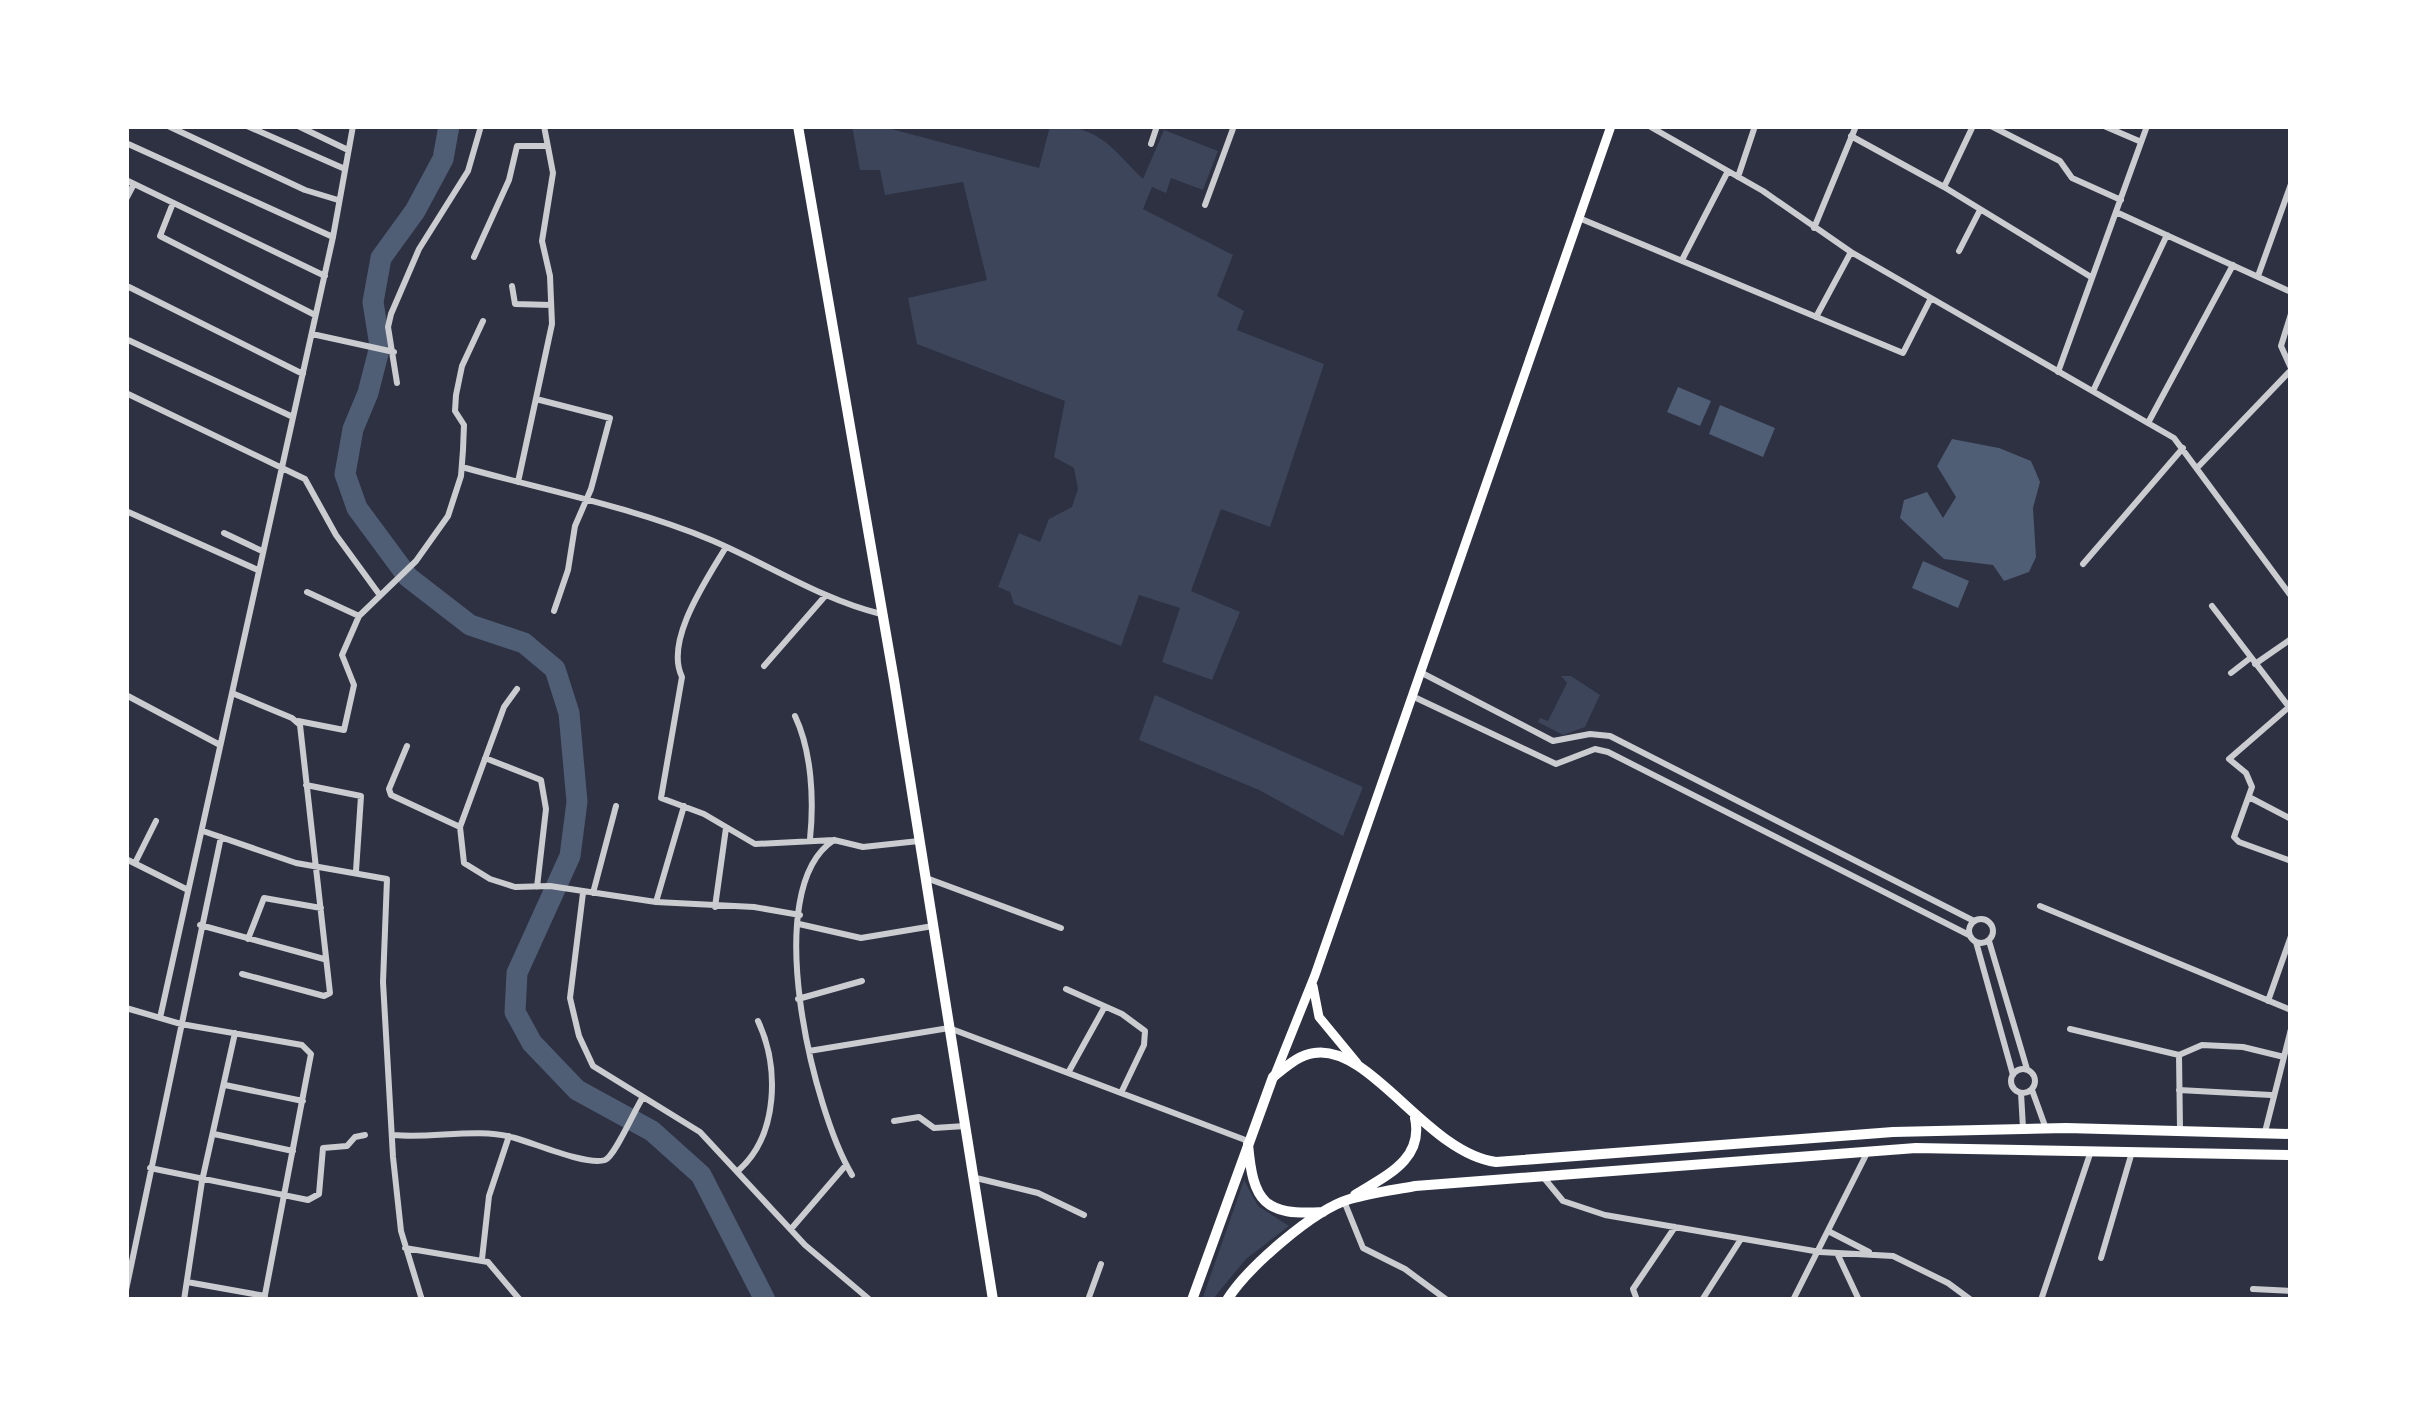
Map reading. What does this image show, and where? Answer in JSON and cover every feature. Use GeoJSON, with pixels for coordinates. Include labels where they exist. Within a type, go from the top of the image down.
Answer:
{"type":"FeatureCollection","features":[{"type":"Feature","properties":{"kind":"highway"},"geometry":{"type":"LineString","coordinates":[[799,126],[993,1300]]}},
{"type":"Feature","properties":{"kind":"highway"},"geometry":{"type":"LineString","coordinates":[[1192,1300],[1274,1077],[1313,1053],[1337,1054],[1360,1066],[1446,1143],[1483,1160],[1893,1132],[2045,1128],[2291,1133]]}},
{"type":"Feature","properties":{"kind":"highway"},"geometry":{"type":"LineString","coordinates":[[1227,1300],[1248,1273],[1323,1212],[1408,1159],[1418,1131],[1414,1114]]}},
{"type":"Feature","properties":{"kind":"highway"},"geometry":{"type":"LineString","coordinates":[[1893,1132],[1893,1149]]}},
{"type":"Feature","properties":{"kind":"highway"},"geometry":{"type":"LineString","coordinates":[[1248,1141],[1254,1186],[1267,1205],[1282,1213],[1323,1212]]}},
{"type":"Feature","properties":{"kind":"highway"},"geometry":{"type":"LineString","coordinates":[[1756,1142],[1757,1160]]}},
{"type":"Feature","properties":{"kind":"highway"},"geometry":{"type":"LineString","coordinates":[[1346,1200],[1415,1186],[1893,1149],[2291,1155]]}},
{"type":"Feature","properties":{"kind":"highway"},"geometry":{"type":"LineString","coordinates":[[1645,1150],[1648,1168]]}},
{"type":"Feature","properties":{"kind":"main road"},"geometry":{"type":"LineString","coordinates":[[1274,1077],[1315,975],[1611,126]]}},
{"type":"Feature","properties":{"kind":"main road"},"geometry":{"type":"LineString","coordinates":[[1315,975],[1312,995],[1319,1017],[1360,1066]]}},
{"type":"Feature","properties":{"kind":"street"},"geometry":{"type":"LineString","coordinates":[[168,126],[305,190],[338,200]]}},
{"type":"Feature","properties":{"kind":"street"},"geometry":{"type":"LineString","coordinates":[[247,126],[345,169]]}},
{"type":"Feature","properties":{"kind":"street"},"geometry":{"type":"LineString","coordinates":[[298,126],[348,150]]}},
{"type":"Feature","properties":{"kind":"street"},"geometry":{"type":"LineString","coordinates":[[126,1290],[130,1248],[200,925],[220,745],[236,694],[257,571],[288,471],[293,418],[315,335],[353,126]]}},
{"type":"Feature","properties":{"kind":"street"},"geometry":{"type":"LineString","coordinates":[[397,383],[388,327],[391,314],[419,248],[468,171],[481,126]]}},
{"type":"Feature","properties":{"kind":"street"},"geometry":{"type":"LineString","coordinates":[[518,482],[552,324],[542,241],[554,173],[544,126]]}},
{"type":"Feature","properties":{"kind":"street"},"geometry":{"type":"LineString","coordinates":[[1151,144],[1157,126]]}},
{"type":"Feature","properties":{"kind":"street"},"geometry":{"type":"LineString","coordinates":[[1205,205],[1234,126]]}},
{"type":"Feature","properties":{"kind":"street"},"geometry":{"type":"LineString","coordinates":[[1648,126],[1930,299],[2149,423],[2183,448],[2291,596]]}},
{"type":"Feature","properties":{"kind":"street"},"geometry":{"type":"LineString","coordinates":[[1738,177],[1755,126]]}},
{"type":"Feature","properties":{"kind":"street"},"geometry":{"type":"LineString","coordinates":[[1814,228],[1856,126]]}},
{"type":"Feature","properties":{"kind":"street"},"geometry":{"type":"LineString","coordinates":[[1944,187],[1973,126]]}},
{"type":"Feature","properties":{"kind":"street"},"geometry":{"type":"LineString","coordinates":[[1990,126],[2060,161],[2078,181],[2121,200]]}},
{"type":"Feature","properties":{"kind":"street"},"geometry":{"type":"LineString","coordinates":[[2104,126],[2140,142]]}},
{"type":"Feature","properties":{"kind":"street"},"geometry":{"type":"LineString","coordinates":[[2058,372],[2147,126]]}},
{"type":"Feature","properties":{"kind":"street"},"geometry":{"type":"LineString","coordinates":[[1851,136],[2091,278]]}},
{"type":"Feature","properties":{"kind":"street"},"geometry":{"type":"LineString","coordinates":[[126,143],[333,237]]}},
{"type":"Feature","properties":{"kind":"street"},"geometry":{"type":"LineString","coordinates":[[474,257],[509,180],[518,146],[546,146]]}},
{"type":"Feature","properties":{"kind":"street"},"geometry":{"type":"LineString","coordinates":[[1682,260],[1728,171]]}},
{"type":"Feature","properties":{"kind":"street"},"geometry":{"type":"LineString","coordinates":[[126,199],[130,182],[325,276]]}},
{"type":"Feature","properties":{"kind":"street"},"geometry":{"type":"LineString","coordinates":[[2258,277],[2291,184]]}},
{"type":"Feature","properties":{"kind":"street"},"geometry":{"type":"LineString","coordinates":[[172,203],[160,236],[315,315]]}},
{"type":"Feature","properties":{"kind":"street"},"geometry":{"type":"LineString","coordinates":[[1959,251],[1980,210]]}},
{"type":"Feature","properties":{"kind":"street"},"geometry":{"type":"LineString","coordinates":[[2116,212],[2291,292]]}},
{"type":"Feature","properties":{"kind":"street"},"geometry":{"type":"LineString","coordinates":[[1579,218],[1903,353],[1930,299]]}},
{"type":"Feature","properties":{"kind":"street"},"geometry":{"type":"LineString","coordinates":[[2092,391],[2167,236]]}},
{"type":"Feature","properties":{"kind":"street"},"geometry":{"type":"LineString","coordinates":[[1816,317],[1851,252]]}},
{"type":"Feature","properties":{"kind":"street"},"geometry":{"type":"LineString","coordinates":[[2149,423],[2233,265]]}},
{"type":"Feature","properties":{"kind":"street"},"geometry":{"type":"LineString","coordinates":[[512,286],[515,304],[551,305]]}},
{"type":"Feature","properties":{"kind":"street"},"geometry":{"type":"LineString","coordinates":[[129,287],[303,374]]}},
{"type":"Feature","properties":{"kind":"street"},"geometry":{"type":"LineString","coordinates":[[2197,468],[2291,369],[2281,346],[2291,314]]}},
{"type":"Feature","properties":{"kind":"street"},"geometry":{"type":"LineString","coordinates":[[236,694],[298,721],[344,730],[354,686],[341,657],[359,616],[416,561],[448,516],[462,466],[464,425],[455,411],[456,395],[462,365],[483,321]]}},
{"type":"Feature","properties":{"kind":"street"},"geometry":{"type":"LineString","coordinates":[[315,335],[393,352]]}},
{"type":"Feature","properties":{"kind":"street"},"geometry":{"type":"LineString","coordinates":[[126,339],[293,418]]}},
{"type":"Feature","properties":{"kind":"street"},"geometry":{"type":"LineString","coordinates":[[126,393],[305,479],[336,535],[379,594]]}},
{"type":"Feature","properties":{"kind":"street"},"geometry":{"type":"LineString","coordinates":[[536,399],[610,418],[574,526],[568,570],[554,611]]}},
{"type":"Feature","properties":{"kind":"street"},"geometry":{"type":"LineString","coordinates":[[2083,564],[2183,448]]}},
{"type":"Feature","properties":{"kind":"street"},"geometry":{"type":"LineString","coordinates":[[462,466],[665,524],[726,547],[850,606],[881,614]]}},
{"type":"Feature","properties":{"kind":"street"},"geometry":{"type":"LineString","coordinates":[[126,511],[257,571]]}},
{"type":"Feature","properties":{"kind":"street"},"geometry":{"type":"LineString","coordinates":[[224,533],[262,551]]}},
{"type":"Feature","properties":{"kind":"street"},"geometry":{"type":"LineString","coordinates":[[726,547],[693,604],[676,660],[682,677],[660,795],[755,844],[810,839],[863,847],[920,841]]}},
{"type":"Feature","properties":{"kind":"street"},"geometry":{"type":"LineString","coordinates":[[307,592],[359,616]]}},
{"type":"Feature","properties":{"kind":"street"},"geometry":{"type":"LineString","coordinates":[[764,666],[826,595]]}},
{"type":"Feature","properties":{"kind":"street"},"geometry":{"type":"LineString","coordinates":[[2212,606],[2290,708],[2229,758],[2251,781],[2234,837],[2291,861]]}},
{"type":"Feature","properties":{"kind":"street"},"geometry":{"type":"LineString","coordinates":[[2231,674],[2291,639]]}},
{"type":"Feature","properties":{"kind":"street"},"geometry":{"type":"LineString","coordinates":[[1420,671],[1553,741],[1600,733],[1974,921],[1991,924],[1994,933],[1989,941],[2027,1069],[2035,1078],[2032,1090],[2045,1128]]}},
{"type":"Feature","properties":{"kind":"street"},"geometry":{"type":"LineString","coordinates":[[517,688],[506,703],[460,826],[464,863],[490,879],[515,887],[550,886],[656,902],[754,907],[861,938],[932,926]]}},
{"type":"Feature","properties":{"kind":"street"},"geometry":{"type":"LineString","coordinates":[[126,695],[220,745]]}},
{"type":"Feature","properties":{"kind":"street"},"geometry":{"type":"LineString","coordinates":[[1412,696],[1556,764],[1601,749],[1972,939],[1989,941]]}},
{"type":"Feature","properties":{"kind":"street"},"geometry":{"type":"LineString","coordinates":[[795,716],[803,734],[813,804],[810,839]]}},
{"type":"Feature","properties":{"kind":"street"},"geometry":{"type":"LineString","coordinates":[[242,974],[324,996],[330,993],[298,721]]}},
{"type":"Feature","properties":{"kind":"street"},"geometry":{"type":"LineString","coordinates":[[407,746],[389,789],[391,795],[460,826]]}},
{"type":"Feature","properties":{"kind":"street"},"geometry":{"type":"LineString","coordinates":[[484,758],[541,780],[546,809],[537,887]]}},
{"type":"Feature","properties":{"kind":"street"},"geometry":{"type":"LineString","coordinates":[[1696,796],[1702,783]]}},
{"type":"Feature","properties":{"kind":"street"},"geometry":{"type":"LineString","coordinates":[[306,785],[361,796],[356,871]]}},
{"type":"Feature","properties":{"kind":"street"},"geometry":{"type":"LineString","coordinates":[[1712,805],[1720,792]]}},
{"type":"Feature","properties":{"kind":"street"},"geometry":{"type":"LineString","coordinates":[[2249,797],[2291,819]]}},
{"type":"Feature","properties":{"kind":"street"},"geometry":{"type":"LineString","coordinates":[[593,893],[616,806]]}},
{"type":"Feature","properties":{"kind":"street"},"geometry":{"type":"LineString","coordinates":[[656,902],[683,806]]}},
{"type":"Feature","properties":{"kind":"street"},"geometry":{"type":"LineString","coordinates":[[156,821],[130,861],[188,890]]}},
{"type":"Feature","properties":{"kind":"street"},"geometry":{"type":"LineString","coordinates":[[715,907],[726,828]]}},
{"type":"Feature","properties":{"kind":"street"},"geometry":{"type":"LineString","coordinates":[[213,834],[315,866],[387,879],[383,982],[393,1135],[405,1248],[422,1300]]}},
{"type":"Feature","properties":{"kind":"street"},"geometry":{"type":"LineString","coordinates":[[163,1019],[188,890],[213,834]]}},
{"type":"Feature","properties":{"kind":"street"},"geometry":{"type":"LineString","coordinates":[[834,840],[823,848],[807,877],[799,919],[798,999],[825,1116],[852,1175]]}},
{"type":"Feature","properties":{"kind":"street"},"geometry":{"type":"LineString","coordinates":[[925,878],[1061,928]]}},
{"type":"Feature","properties":{"kind":"street"},"geometry":{"type":"LineString","coordinates":[[583,893],[570,998],[579,1036],[593,1066],[700,1132],[791,1229],[870,1300]]}},
{"type":"Feature","properties":{"kind":"street"},"geometry":{"type":"LineString","coordinates":[[248,939],[264,898],[321,908]]}},
{"type":"Feature","properties":{"kind":"street"},"geometry":{"type":"LineString","coordinates":[[2040,906],[2291,1010]]}},
{"type":"Feature","properties":{"kind":"street"},"geometry":{"type":"LineString","coordinates":[[1974,921],[1972,939],[2012,1084],[2021,1093],[2023,1128]]}},
{"type":"Feature","properties":{"kind":"street"},"geometry":{"type":"LineString","coordinates":[[200,925],[324,959]]}},
{"type":"Feature","properties":{"kind":"street"},"geometry":{"type":"LineString","coordinates":[[2269,1001],[2291,937]]}},
{"type":"Feature","properties":{"kind":"street"},"geometry":{"type":"LineString","coordinates":[[798,999],[862,980]]}},
{"type":"Feature","properties":{"kind":"street"},"geometry":{"type":"LineString","coordinates":[[1066,988],[1140,1025],[1146,1035],[1120,1093]]}},
{"type":"Feature","properties":{"kind":"street"},"geometry":{"type":"LineString","coordinates":[[1068,1073],[1104,1006]]}},
{"type":"Feature","properties":{"kind":"street"},"geometry":{"type":"LineString","coordinates":[[126,1009],[302,1046],[311,1054],[264,1298],[187,1282]]}},
{"type":"Feature","properties":{"kind":"street"},"geometry":{"type":"LineString","coordinates":[[739,1170],[764,1130],[772,1089],[773,1061],[758,1021]]}},
{"type":"Feature","properties":{"kind":"street"},"geometry":{"type":"LineString","coordinates":[[809,1051],[949,1028],[1248,1141]]}},
{"type":"Feature","properties":{"kind":"street"},"geometry":{"type":"LineString","coordinates":[[2070,1029],[2179,1054],[2202,1045],[2243,1046],[2284,1057]]}},
{"type":"Feature","properties":{"kind":"street"},"geometry":{"type":"LineString","coordinates":[[2265,1132],[2291,1029]]}},
{"type":"Feature","properties":{"kind":"street"},"geometry":{"type":"LineString","coordinates":[[184,1300],[202,1181],[235,1032]]}},
{"type":"Feature","properties":{"kind":"street"},"geometry":{"type":"LineString","coordinates":[[2179,1054],[2180,1131]]}},
{"type":"Feature","properties":{"kind":"street"},"geometry":{"type":"LineString","coordinates":[[2013,1075],[2027,1069]]}},
{"type":"Feature","properties":{"kind":"street"},"geometry":{"type":"LineString","coordinates":[[224,1084],[304,1101]]}},
{"type":"Feature","properties":{"kind":"street"},"geometry":{"type":"LineString","coordinates":[[2021,1093],[2032,1090]]}},
{"type":"Feature","properties":{"kind":"street"},"geometry":{"type":"LineString","coordinates":[[2179,1090],[2272,1095]]}},
{"type":"Feature","properties":{"kind":"street"},"geometry":{"type":"LineString","coordinates":[[393,1135],[508,1136],[601,1161],[609,1159],[643,1097]]}},
{"type":"Feature","properties":{"kind":"street"},"geometry":{"type":"LineString","coordinates":[[894,1121],[919,1117],[934,1128],[964,1126]]}},
{"type":"Feature","properties":{"kind":"street"},"geometry":{"type":"LineString","coordinates":[[214,1134],[293,1151]]}},
{"type":"Feature","properties":{"kind":"street"},"geometry":{"type":"LineString","coordinates":[[151,1168],[314,1199],[319,1194],[323,1148],[347,1146],[352,1139],[365,1136]]}},
{"type":"Feature","properties":{"kind":"street"},"geometry":{"type":"LineString","coordinates":[[482,1259],[489,1196],[508,1136]]}},
{"type":"Feature","properties":{"kind":"street"},"geometry":{"type":"LineString","coordinates":[[1793,1300],[1868,1151]]}},
{"type":"Feature","properties":{"kind":"street"},"geometry":{"type":"LineString","coordinates":[[2041,1300],[2091,1151]]}},
{"type":"Feature","properties":{"kind":"street"},"geometry":{"type":"LineString","coordinates":[[2101,1258],[2132,1152]]}},
{"type":"Feature","properties":{"kind":"street"},"geometry":{"type":"LineString","coordinates":[[791,1229],[846,1165]]}},
{"type":"Feature","properties":{"kind":"street"},"geometry":{"type":"LineString","coordinates":[[1542,1175],[1552,1192],[1581,1209],[1820,1252],[1872,1253]]}},
{"type":"Feature","properties":{"kind":"street"},"geometry":{"type":"LineString","coordinates":[[973,1178],[994,1179],[1038,1193],[1084,1215]]}},
{"type":"Feature","properties":{"kind":"street"},"geometry":{"type":"LineString","coordinates":[[1346,1200],[1363,1248],[1447,1300]]}},
{"type":"Feature","properties":{"kind":"street"},"geometry":{"type":"LineString","coordinates":[[1637,1300],[1633,1289],[1676,1227]]}},
{"type":"Feature","properties":{"kind":"street"},"geometry":{"type":"LineString","coordinates":[[1830,1232],[1872,1253],[1909,1263],[1969,1299]]}},
{"type":"Feature","properties":{"kind":"street"},"geometry":{"type":"LineString","coordinates":[[1702,1300],[1741,1238]]}},
{"type":"Feature","properties":{"kind":"street"},"geometry":{"type":"LineString","coordinates":[[405,1248],[482,1259],[495,1267],[520,1300]]}},
{"type":"Feature","properties":{"kind":"street"},"geometry":{"type":"LineString","coordinates":[[1837,1253],[1859,1300]]}},
{"type":"Feature","properties":{"kind":"street"},"geometry":{"type":"LineString","coordinates":[[1088,1300],[1100,1264]]}},
{"type":"Feature","properties":{"kind":"street"},"geometry":{"type":"LineString","coordinates":[[2253,1289],[2291,1292]]}},
{"type":"Feature","properties":{"kind":"shaded area"},"geometry":{"type":"Polygon","coordinates":[[[852,126],[880,126],[1039,168],[1050,126],[1067,127],[1103,140],[1143,179],[1164,130],[1218,151],[1203,190],[1171,178],[1166,193],[1152,187],[1143,209],[1233,255],[1217,296],[1244,311],[1237,330],[1324,364],[1270,527],[1221,509],[1191,591],[1240,612],[1212,680],[1162,662],[1180,608],[1139,595],[1121,646],[1014,604],[1010,592],[998,587],[1019,533],[1040,542],[1049,519],[1072,507],[1078,489],[1074,468],[1054,457],[1065,401],[917,344],[908,298],[987,280],[963,182],[885,195],[880,170],[860,170],[852,126]]]}},
{"type":"Feature","properties":{"kind":"shaded area"},"geometry":{"type":"Polygon","coordinates":[[[1678,387],[1711,401],[1700,426],[1667,412],[1678,387]]]}},
{"type":"Feature","properties":{"kind":"shaded area"},"geometry":{"type":"Polygon","coordinates":[[[1720,405],[1775,428],[1763,457],[1709,434],[1720,405]]]}},
{"type":"Feature","properties":{"kind":"shaded area"},"geometry":{"type":"Polygon","coordinates":[[[1952,439],[1999,448],[2031,461],[2040,482],[2033,508],[2036,557],[2029,572],[2004,581],[1993,565],[1944,559],[1900,518],[1904,500],[1927,492],[1943,518],[1956,497],[1937,466],[1952,439]]]}},
{"type":"Feature","properties":{"kind":"shaded area"},"geometry":{"type":"Polygon","coordinates":[[[1923,561],[1969,581],[1958,608],[1912,588],[1923,561]]]}},
{"type":"Feature","properties":{"kind":"shaded area"},"geometry":{"type":"Polygon","coordinates":[[[1561,676],[1571,676],[1600,695],[1585,727],[1563,735],[1538,722],[1540,718],[1548,721],[1567,683],[1561,676]]]}},
{"type":"Feature","properties":{"kind":"shaded area"},"geometry":{"type":"Polygon","coordinates":[[[1155,695],[1363,787],[1343,836],[1259,790],[1139,740],[1155,695]]]}},
{"type":"Feature","properties":{"kind":"shaded area"},"geometry":{"type":"Polygon","coordinates":[[[1244,1180],[1258,1206],[1289,1226],[1246,1259],[1212,1300],[1202,1300],[1244,1180]]]}},
{"type":"Feature","properties":{"kind":"waterway"},"geometry":{"type":"LineString","coordinates":[[449,126],[443,159],[415,211],[381,258],[373,302],[380,346],[353,429],[345,474],[357,508],[408,577],[470,625],[524,643],[555,669],[569,713],[577,802],[570,856],[517,973],[515,1012],[532,1043],[577,1090],[652,1131],[701,1175],[765,1300]]}}]}
